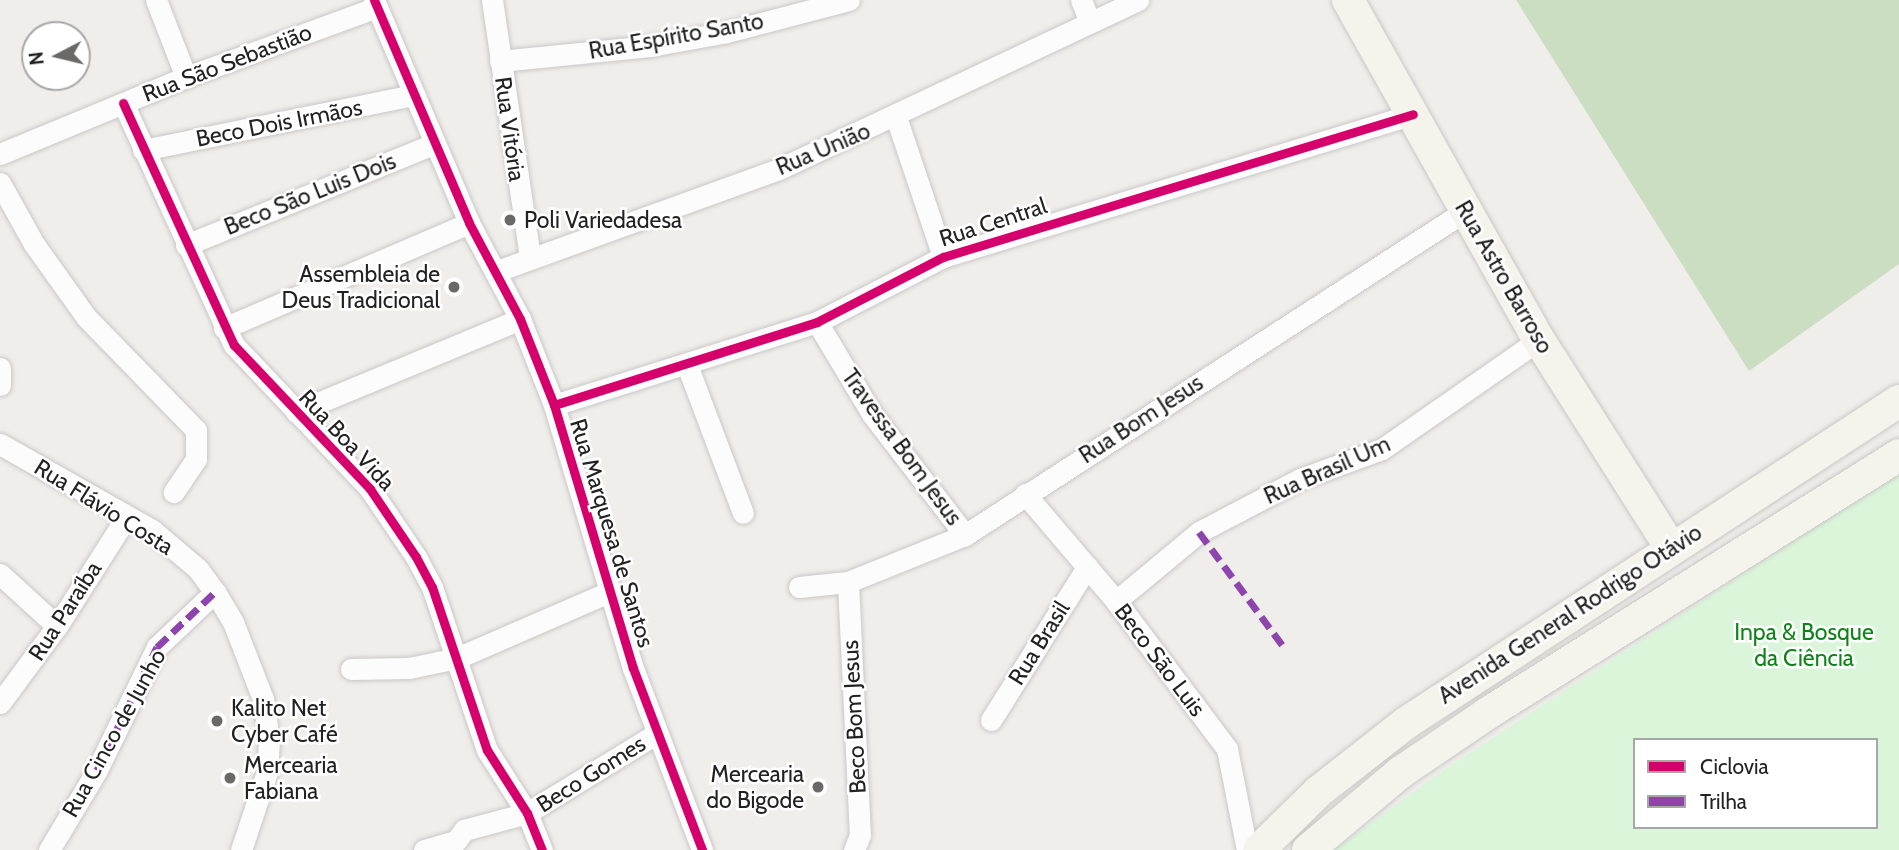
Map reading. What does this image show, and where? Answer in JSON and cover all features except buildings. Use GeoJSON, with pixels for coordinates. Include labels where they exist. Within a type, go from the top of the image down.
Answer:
{"type":"FeatureCollection","features":[{"type":"Feature","properties":{"kind":"main road","name":"Rua Astro Barroso"},"geometry":{"type":"LineString","coordinates":[[1348,0],[1539,340],[1671,548]]}},
{"type":"Feature","properties":{"kind":"main road","name":"Avenida General Rodrigo Otávio"},"geometry":{"type":"LineString","coordinates":[[1259,850],[1318,792],[1406,723],[1899,401]]}},
{"type":"Feature","properties":{"kind":"main road","name":"Avenida General Rodrigo Otávio"},"geometry":{"type":"LineString","coordinates":[[1308,850],[1401,772],[1488,713],[1899,455]]}},
{"type":"Feature","properties":{"kind":"street"},"geometry":{"type":"LineString","coordinates":[[156,0],[186,77]]}},
{"type":"Feature","properties":{"kind":"street","name":"Rua Vitória"},"geometry":{"type":"LineString","coordinates":[[492,0],[530,258]]}},
{"type":"Feature","properties":{"kind":"street","name":"Rua Espírito Santo"},"geometry":{"type":"LineString","coordinates":[[500,61],[650,46],[727,32],[849,0]]}},
{"type":"Feature","properties":{"kind":"street"},"geometry":{"type":"LineString","coordinates":[[1081,0],[1089,20]]}},
{"type":"Feature","properties":{"kind":"street","name":"Rua União"},"geometry":{"type":"LineString","coordinates":[[497,271],[779,169],[896,117],[1089,20],[1138,0]]}},
{"type":"Feature","properties":{"kind":"street","name":"Rua São Sebastião"},"geometry":{"type":"LineString","coordinates":[[0,154],[375,3]]}},
{"type":"Feature","properties":{"kind":"street","name":"Rua Marquesa de Santos"},"geometry":{"type":"LineString","coordinates":[[375,3],[433,144],[469,223],[497,271],[520,319],[554,405],[609,592],[656,734],[702,850]]}},
{"type":"Feature","properties":{"kind":"street","name":"Beco Dois Irmãos"},"geometry":{"type":"LineString","coordinates":[[144,150],[414,95]]}},
{"type":"Feature","properties":{"kind":"street","name":"Rua Boa Vida"},"geometry":{"type":"LineString","coordinates":[[123,103],[234,345],[393,519],[432,587],[487,750],[527,813],[542,850]]}},
{"type":"Feature","properties":{"kind":"street","name":"Rua Central"},"geometry":{"type":"LineString","coordinates":[[554,405],[817,323],[943,257],[1413,114]]}},
{"type":"Feature","properties":{"kind":"street"},"geometry":{"type":"LineString","coordinates":[[896,117],[943,257]]}},
{"type":"Feature","properties":{"kind":"street","name":"Beco São Luis Dois"},"geometry":{"type":"LineString","coordinates":[[186,245],[433,144]]}},
{"type":"Feature","properties":{"kind":"street"},"geometry":{"type":"LineString","coordinates":[[0,183],[34,244],[86,317],[195,430],[196,460],[174,492]]}},
{"type":"Feature","properties":{"kind":"street","name":"Rua Bom Jesus"},"geometry":{"type":"LineString","coordinates":[[799,587],[848,582],[965,535],[1465,211]]}},
{"type":"Feature","properties":{"kind":"street"},"geometry":{"type":"LineString","coordinates":[[224,328],[469,223]]}},
{"type":"Feature","properties":{"kind":"street"},"geometry":{"type":"LineString","coordinates":[[296,412],[520,319]]}},
{"type":"Feature","properties":{"kind":"street","name":"Travessa Bom Jesus"},"geometry":{"type":"LineString","coordinates":[[817,323],[872,414],[965,535]]}},
{"type":"Feature","properties":{"kind":"street","name":"Rua Brasil Um"},"geometry":{"type":"LineString","coordinates":[[1116,601],[1199,532],[1300,479],[1382,449],[1539,340]]}},
{"type":"Feature","properties":{"kind":"street"},"geometry":{"type":"LineString","coordinates":[[687,365],[743,513]]}},
{"type":"Feature","properties":{"kind":"street"},"geometry":{"type":"LineString","coordinates":[[0,368],[0,385]]}},
{"type":"Feature","properties":{"kind":"street","name":"Rua Flávio Costa"},"geometry":{"type":"LineString","coordinates":[[0,444],[127,516],[175,549],[215,592],[263,699],[269,739],[267,772],[241,850]]}},
{"type":"Feature","properties":{"kind":"street","name":"Beco São Luis"},"geometry":{"type":"LineString","coordinates":[[1025,494],[1116,601],[1227,749],[1247,850]]}},
{"type":"Feature","properties":{"kind":"street","name":"Rua Paraíba"},"geometry":{"type":"LineString","coordinates":[[0,703],[57,626],[127,516]]}},
{"type":"Feature","properties":{"kind":"street","name":"Rua Brasil"},"geometry":{"type":"LineString","coordinates":[[991,720],[1087,567]]}},
{"type":"Feature","properties":{"kind":"street"},"geometry":{"type":"LineString","coordinates":[[0,574],[57,626]]}},
{"type":"Feature","properties":{"kind":"street","name":"Beco Bom Jesus"},"geometry":{"type":"LineString","coordinates":[[848,582],[860,835],[854,850]]}},
{"type":"Feature","properties":{"kind":"street","name":"Rua Cinco de Junho"},"geometry":{"type":"LineString","coordinates":[[49,850],[97,770],[157,647],[215,592]]}},
{"type":"Feature","properties":{"kind":"street"},"geometry":{"type":"LineString","coordinates":[[351,669],[409,668],[457,658],[609,592]]}},
{"type":"Feature","properties":{"kind":"street","name":"Beco Gomes"},"geometry":{"type":"LineString","coordinates":[[424,850],[456,841],[464,830],[527,813],[656,734]]}},
{"type":"Feature","properties":{"kind":"green space"},"geometry":{"type":"Polygon","coordinates":[[[1516,0],[1899,0],[1899,264],[1749,371],[1516,0]]]}},
{"type":"Feature","properties":{"kind":"green space","name":"Inpa & Bosque da Ciência"},"geometry":{"type":"Polygon","coordinates":[[[1899,472],[1899,850],[1334,850],[1445,769],[1899,472]]]}},
{"type":"Feature","properties":{"kind":"marked path"},"geometry":{"type":"LineString","coordinates":[[1199,532],[1283,646]]}},
{"type":"Feature","properties":{"kind":"marked path"},"geometry":{"type":"LineString","coordinates":[[97,770],[157,647],[215,592]]}},
{"type":"Feature","properties":{"kind":"cycle path"},"geometry":{"type":"LineString","coordinates":[[374,0],[469,223],[520,319],[554,405],[633,668],[702,850]]}},
{"type":"Feature","properties":{"kind":"cycle path"},"geometry":{"type":"LineString","coordinates":[[123,103],[234,345],[370,489],[416,557],[432,587],[487,750],[527,813],[542,850]]}},
{"type":"Feature","properties":{"kind":"cycle path"},"geometry":{"type":"LineString","coordinates":[[554,405],[817,322],[943,257],[1413,114]]}},
{"type":"Feature","properties":{"kind":"place","name":"Poli Variedadesa"},"geometry":{"type":"Point","coordinates":[510,220]}},
{"type":"Feature","properties":{"kind":"place","name":"Assembleia de Deus Tradicional"},"geometry":{"type":"Point","coordinates":[454,287]}},
{"type":"Feature","properties":{"kind":"place","name":"Kalito Net Cyber Café"},"geometry":{"type":"Point","coordinates":[217,721]}},
{"type":"Feature","properties":{"kind":"place","name":"Mercearia Fabiana"},"geometry":{"type":"Point","coordinates":[230,778]}},
{"type":"Feature","properties":{"kind":"place","name":"Mercearia do Bigode"},"geometry":{"type":"Point","coordinates":[818,787]}}]}
